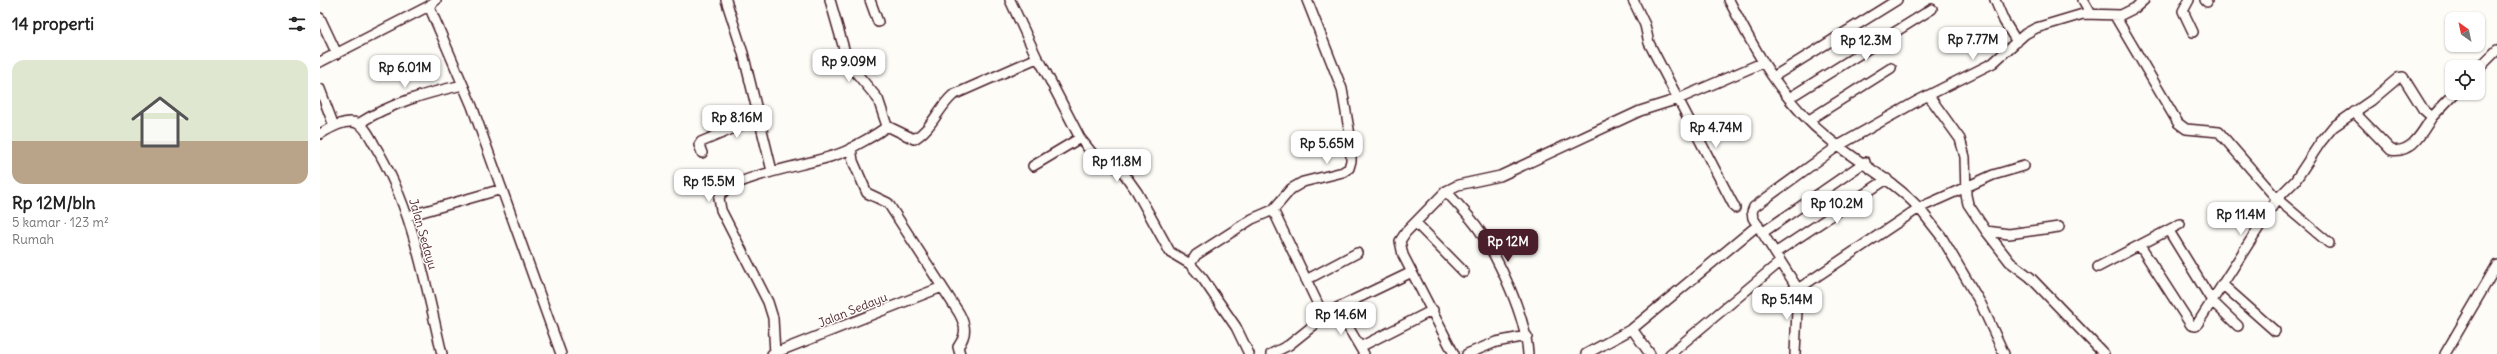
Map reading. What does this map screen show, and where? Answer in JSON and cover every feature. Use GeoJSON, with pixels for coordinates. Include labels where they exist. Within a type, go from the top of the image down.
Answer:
{"type":"FeatureCollection","features":[{"type":"Feature","properties":{"kind":"street"},"geometry":{"type":"LineString","coordinates":[[726,0],[743,53],[772,171]]}},
{"type":"Feature","properties":{"kind":"street"},"geometry":{"type":"LineString","coordinates":[[830,0],[848,63],[878,99],[886,126],[914,139],[926,130],[953,95],[1037,58]]}},
{"type":"Feature","properties":{"kind":"street"},"geometry":{"type":"LineString","coordinates":[[870,0],[878,22]]}},
{"type":"Feature","properties":{"kind":"street"},"geometry":{"type":"LineString","coordinates":[[1010,0],[1037,58],[1080,138],[1092,153],[1122,171],[1137,192],[1170,252],[1190,264],[1216,296],[1236,327],[1249,354]]}},
{"type":"Feature","properties":{"kind":"street"},"geometry":{"type":"LineString","coordinates":[[1190,264],[1196,255],[1252,219],[1273,210],[1291,189],[1303,182],[1342,172],[1349,168],[1352,161],[1351,141],[1342,89],[1307,0]]}},
{"type":"Feature","properties":{"kind":"street"},"geometry":{"type":"LineString","coordinates":[[1633,0],[1645,25],[1649,43],[1735,208]]}},
{"type":"Feature","properties":{"kind":"street"},"geometry":{"type":"LineString","coordinates":[[1729,0],[1762,63],[1789,98],[1809,120],[1838,146],[1865,162],[1920,208],[1941,236],[1979,299],[2004,354]]}},
{"type":"Feature","properties":{"kind":"street"},"geometry":{"type":"LineString","coordinates":[[1773,77],[1897,0]]}},
{"type":"Feature","properties":{"kind":"street"},"geometry":{"type":"LineString","coordinates":[[1995,0],[2004,21],[2017,42]]}},
{"type":"Feature","properties":{"kind":"street"},"geometry":{"type":"LineString","coordinates":[[1795,354],[1798,289],[1752,215],[1754,207],[1838,146],[1993,63],[2025,34],[2042,25],[2091,14],[2115,16],[2128,12],[2144,0]]}},
{"type":"Feature","properties":{"kind":"street"},"geometry":{"type":"LineString","coordinates":[[2189,0],[2183,11],[2193,32]]}},
{"type":"Feature","properties":{"kind":"street"},"geometry":{"type":"LineString","coordinates":[[2085,1],[2091,14]]}},
{"type":"Feature","properties":{"kind":"street"},"geometry":{"type":"LineString","coordinates":[[320,62],[432,3],[502,189],[561,354]]}},
{"type":"Feature","properties":{"kind":"street"},"geometry":{"type":"LineString","coordinates":[[1789,98],[1932,9]]}},
{"type":"Feature","properties":{"kind":"street"},"geometry":{"type":"LineString","coordinates":[[2115,16],[2178,123],[2186,129],[2218,132],[2277,200],[2329,243]]}},
{"type":"Feature","properties":{"kind":"street"},"geometry":{"type":"LineString","coordinates":[[320,18],[337,54]]}},
{"type":"Feature","properties":{"kind":"street"},"geometry":{"type":"LineString","coordinates":[[2485,62],[2497,50]]}},
{"type":"Feature","properties":{"kind":"street"},"geometry":{"type":"LineString","coordinates":[[1454,354],[1433,310],[1403,255],[1400,241],[1406,232],[1446,191],[1458,185],[1500,176],[1640,111],[1678,99],[1762,63]]}},
{"type":"Feature","properties":{"kind":"street"},"geometry":{"type":"LineString","coordinates":[[1809,120],[1891,68]]}},
{"type":"Feature","properties":{"kind":"street"},"geometry":{"type":"LineString","coordinates":[[2140,246],[2191,325],[2199,324],[2222,284],[2277,200],[2295,181],[2333,127],[2372,100],[2398,78],[2403,77],[2423,109],[2432,117]]}},
{"type":"Feature","properties":{"kind":"street"},"geometry":{"type":"LineString","coordinates":[[320,134],[334,126],[351,122],[358,124],[376,113],[420,94],[463,85]]}},
{"type":"Feature","properties":{"kind":"street"},"geometry":{"type":"LineString","coordinates":[[320,89],[334,126]]}},
{"type":"Feature","properties":{"kind":"street"},"geometry":{"type":"LineString","coordinates":[[1929,96],[1960,139],[1965,157],[1968,204],[1986,231],[2010,262],[2030,277],[2104,354]]}},
{"type":"Feature","properties":{"kind":"street"},"geometry":{"type":"LineString","coordinates":[[2354,112],[2391,150],[2397,151],[2407,148],[2418,140],[2432,117],[2448,100]]}},
{"type":"Feature","properties":{"kind":"street"},"geometry":{"type":"LineString","coordinates":[[702,153],[699,146],[701,142],[758,118]]}},
{"type":"Feature","properties":{"kind":"street","name":"Jalan Sedayu"},"geometry":{"type":"LineString","coordinates":[[358,124],[366,131],[379,152],[408,216],[442,354]]}},
{"type":"Feature","properties":{"kind":"street"},"geometry":{"type":"LineString","coordinates":[[774,353],[772,318],[768,302],[721,210],[719,198],[727,189],[772,171],[851,148],[878,133],[886,126]]}},
{"type":"Feature","properties":{"kind":"street"},"geometry":{"type":"LineString","coordinates":[[1033,166],[1080,138]]}},
{"type":"Feature","properties":{"kind":"street"},"geometry":{"type":"LineString","coordinates":[[851,148],[853,161],[868,193],[888,203],[964,322],[965,335],[958,347],[960,354]]}},
{"type":"Feature","properties":{"kind":"street"},"geometry":{"type":"LineString","coordinates":[[1586,354],[1632,329],[1760,229],[1865,162]]}},
{"type":"Feature","properties":{"kind":"street"},"geometry":{"type":"LineString","coordinates":[[1798,289],[1920,208],[1966,187],[2024,166]]}},
{"type":"Feature","properties":{"kind":"street"},"geometry":{"type":"LineString","coordinates":[[1775,253],[1887,179]]}},
{"type":"Feature","properties":{"kind":"street"},"geometry":{"type":"LineString","coordinates":[[408,216],[502,189]]}},
{"type":"Feature","properties":{"kind":"street"},"geometry":{"type":"LineString","coordinates":[[1446,191],[1480,231],[1514,298],[1527,336],[1528,354]]}},
{"type":"Feature","properties":{"kind":"street"},"geometry":{"type":"LineString","coordinates":[[1273,210],[1324,317]]}},
{"type":"Feature","properties":{"kind":"street"},"geometry":{"type":"LineString","coordinates":[[1416,223],[1464,272]]}},
{"type":"Feature","properties":{"kind":"street"},"geometry":{"type":"LineString","coordinates":[[2098,267],[2180,224]]}},
{"type":"Feature","properties":{"kind":"street"},"geometry":{"type":"LineString","coordinates":[[1986,231],[2010,234],[2059,227]]}},
{"type":"Feature","properties":{"kind":"street"},"geometry":{"type":"LineString","coordinates":[[2169,230],[2212,301],[2238,326]]}},
{"type":"Feature","properties":{"kind":"street"},"geometry":{"type":"LineString","coordinates":[[1306,280],[1357,253]]}},
{"type":"Feature","properties":{"kind":"street"},"geometry":{"type":"LineString","coordinates":[[1670,354],[1780,262]]}},
{"type":"Feature","properties":{"kind":"street"},"geometry":{"type":"LineString","coordinates":[[2445,354],[2497,264]]}},
{"type":"Feature","properties":{"kind":"street"},"geometry":{"type":"LineString","coordinates":[[1271,354],[1289,345],[1337,308],[1412,272]]}},
{"type":"Feature","properties":{"kind":"street"},"geometry":{"type":"LineString","coordinates":[[2222,284],[2275,331]]}},
{"type":"Feature","properties":{"kind":"street","name":"Jalan Sedayu"},"geometry":{"type":"LineString","coordinates":[[774,353],[942,287]]}},
{"type":"Feature","properties":{"kind":"street"},"geometry":{"type":"LineString","coordinates":[[1337,308],[1362,350],[1433,310]]}},
{"type":"Feature","properties":{"kind":"street"},"geometry":{"type":"LineString","coordinates":[[1632,329],[1650,354]]}},
{"type":"Feature","properties":{"kind":"street"},"geometry":{"type":"LineString","coordinates":[[1467,354],[1496,342],[1527,336]]}}]}
